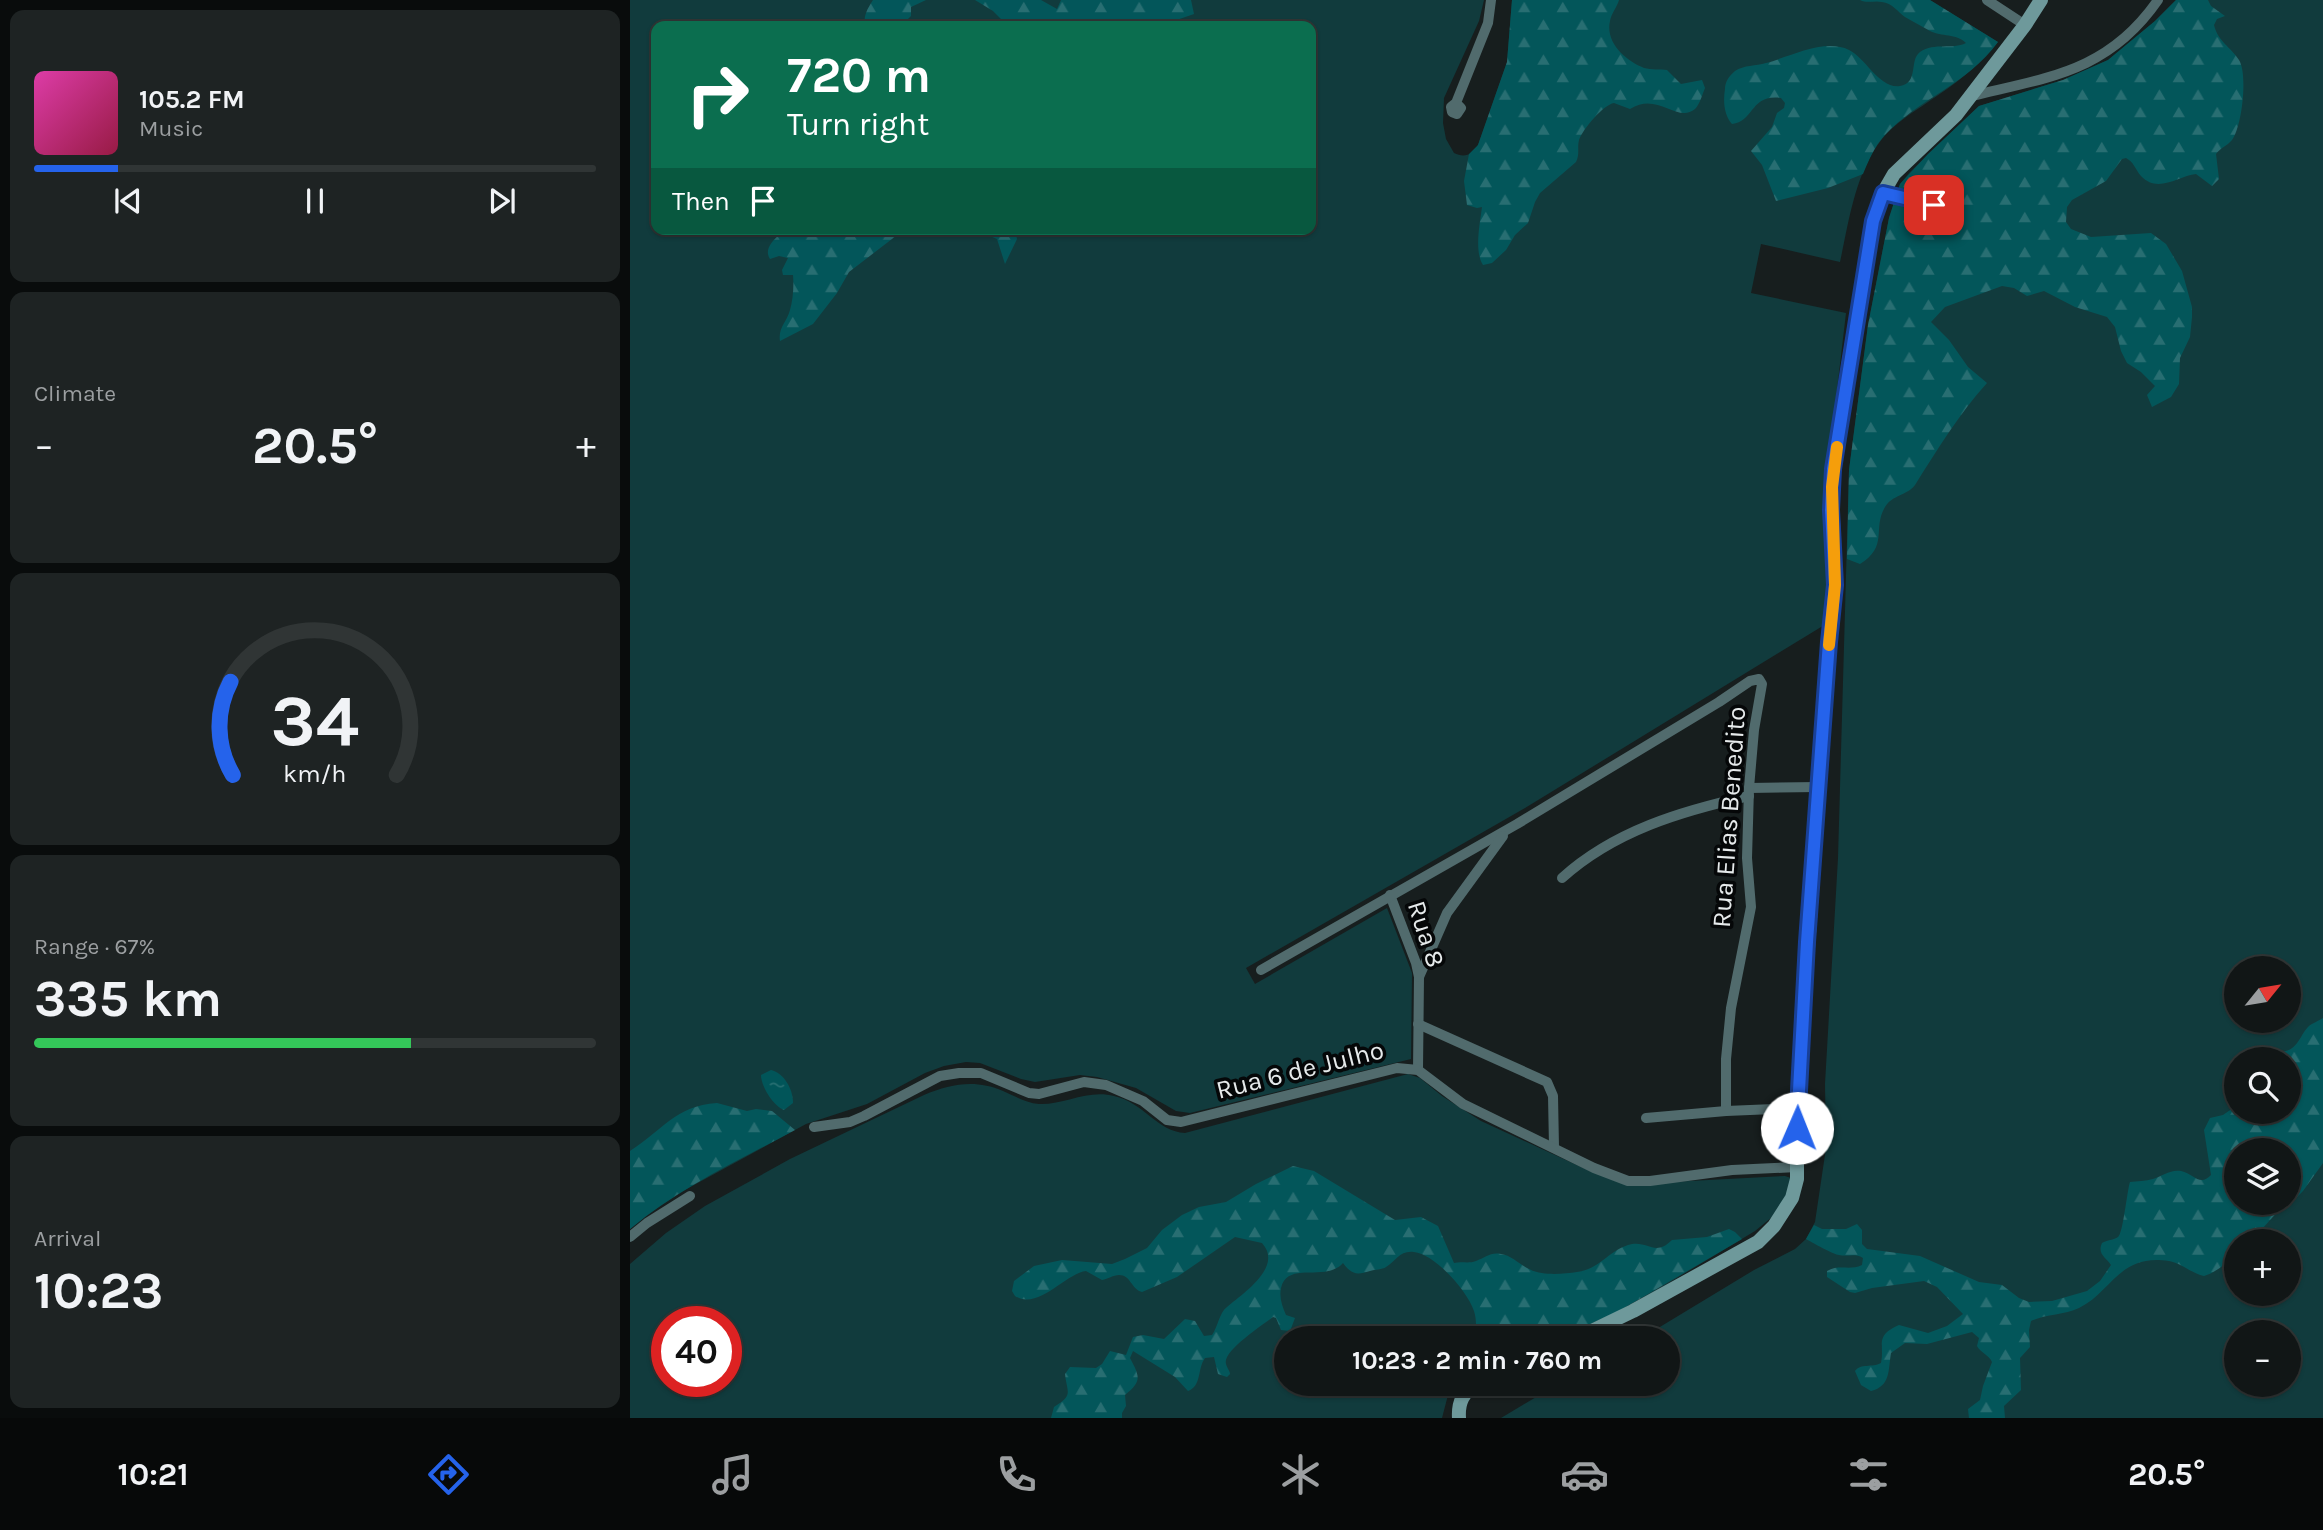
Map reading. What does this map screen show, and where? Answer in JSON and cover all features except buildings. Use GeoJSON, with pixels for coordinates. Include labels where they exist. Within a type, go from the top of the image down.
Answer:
{"type":"FeatureCollection","features":[{"type":"Feature","properties":{"kind":"street"},"geometry":{"type":"LineString","coordinates":[[1456,103],[1488,23],[1491,0]]}},
{"type":"Feature","properties":{"kind":"street"},"geometry":{"type":"LineString","coordinates":[[1987,0],[2025,25]]}},
{"type":"Feature","properties":{"kind":"street"},"geometry":{"type":"LineString","coordinates":[[1602,1326],[1758,1242],[1774,1226],[1793,1198],[1796,1188],[1797,1108],[1818,787],[1835,585],[1831,510],[1833,469],[1873,221],[1883,193],[1894,174],[1956,115],[2042,0]]}},
{"type":"Feature","properties":{"kind":"street"},"geometry":{"type":"LineString","coordinates":[[1972,96],[2051,75],[2097,59],[2129,36],[2158,0]]}},
{"type":"Feature","properties":{"kind":"street"},"geometry":{"type":"LineString","coordinates":[[1883,193],[1934,205]]}},
{"type":"Feature","properties":{"kind":"street","name":"Rua Elias Benedito"},"geometry":{"type":"LineString","coordinates":[[1517,824],[1719,702],[1749,681],[1761,680],[1749,792],[1747,850],[1751,906],[1731,1008],[1726,1059],[1726,1111]]}},
{"type":"Feature","properties":{"kind":"street"},"geometry":{"type":"LineString","coordinates":[[1562,878],[1591,854],[1643,826],[1749,792],[1818,787]]}},
{"type":"Feature","properties":{"kind":"street"},"geometry":{"type":"LineString","coordinates":[[1261,970],[1517,824]]}},
{"type":"Feature","properties":{"kind":"street"},"geometry":{"type":"LineString","coordinates":[[1419,977],[1447,913],[1460,892],[1496,843],[1517,824]]}},
{"type":"Feature","properties":{"kind":"street","name":"Rua 8"},"geometry":{"type":"LineString","coordinates":[[1390,895],[1419,977],[1418,1070]]}},
{"type":"Feature","properties":{"kind":"street"},"geometry":{"type":"LineString","coordinates":[[1418,1024],[1547,1082],[1553,1096],[1554,1147]]}},
{"type":"Feature","properties":{"kind":"street","name":"Rua 6 de Julho"},"geometry":{"type":"LineString","coordinates":[[814,1127],[850,1122],[940,1076],[959,1073],[981,1073],[1029,1093],[1040,1094],[1084,1082],[1106,1085],[1143,1101],[1167,1119],[1181,1122],[1398,1068],[1418,1070],[1463,1104],[1628,1181],[1650,1181],[1732,1170],[1797,1167]]}},
{"type":"Feature","properties":{"kind":"street"},"geometry":{"type":"LineString","coordinates":[[1646,1118],[1797,1108]]}},
{"type":"Feature","properties":{"kind":"street"},"geometry":{"type":"LineString","coordinates":[[630,1237],[690,1196]]}},
{"type":"Feature","properties":{"kind":"street"},"geometry":{"type":"LineString","coordinates":[[1459,1418],[1463,1396]]}},
{"type":"Feature","properties":{"kind":"shaded area"},"geometry":{"type":"Polygon","coordinates":[[[630,0],[1484,0],[1479,21],[1444,98],[1443,123],[1446,139],[1454,153],[1461,155],[1471,153],[1478,145],[1507,62],[1512,0],[1930,0],[1998,42],[1965,75],[1892,128],[1882,139],[1859,182],[1840,262],[1761,244],[1751,293],[1846,313],[1826,483],[1829,587],[1826,624],[1525,808],[1246,968],[1255,984],[1387,908],[1412,973],[1411,1059],[1190,1113],[1176,1111],[1136,1088],[1097,1077],[1080,1075],[1035,1082],[980,1063],[966,1062],[944,1066],[925,1073],[867,1104],[806,1124],[683,1191],[630,1229],[630,0]]]}},
{"type":"Feature","properties":{"kind":"shaded area"},"geometry":{"type":"Polygon","coordinates":[[[2176,0],[2323,0],[2323,1418],[1501,1418],[1538,1396],[1680,1396],[1680,1326],[1661,1326],[1754,1270],[1795,1249],[1806,1239],[1815,1222],[1826,1148],[1825,1084],[1838,858],[1849,470],[1868,325],[1889,218],[1900,184],[1979,106],[2063,80],[2108,60],[2176,0]]]}},
{"type":"Feature","properties":{"kind":"shaded area"},"geometry":{"type":"Polygon","coordinates":[[[1408,1074],[1420,1078],[1481,1121],[1592,1172],[1670,1182],[1785,1176],[1791,1178],[1793,1184],[1777,1213],[1755,1231],[1652,1293],[1584,1326],[1274,1326],[1274,1396],[1448,1396],[1442,1418],[630,1418],[630,1264],[666,1233],[705,1206],[790,1159],[924,1095],[963,1084],[993,1087],[1039,1104],[1095,1094],[1114,1096],[1134,1104],[1175,1131],[1185,1133],[1408,1074]]]}},
{"type":"Feature","properties":{"kind":"green space"},"geometry":{"type":"Polygon","coordinates":[[[873,0],[926,0],[911,7],[911,16],[904,21],[865,21],[873,0]]]}},
{"type":"Feature","properties":{"kind":"green space"},"geometry":{"type":"Polygon","coordinates":[[[975,0],[1041,0],[1057,9],[1061,0],[1191,0],[1194,14],[1174,21],[1003,21],[975,0]]]}},
{"type":"Feature","properties":{"kind":"green space"},"geometry":{"type":"Polygon","coordinates":[[[1512,0],[1619,0],[1609,29],[1618,50],[1630,61],[1644,68],[1667,70],[1681,84],[1702,80],[1705,88],[1697,107],[1688,113],[1649,104],[1640,104],[1630,109],[1614,103],[1604,108],[1581,135],[1576,162],[1540,193],[1528,223],[1515,235],[1506,250],[1492,263],[1483,265],[1478,245],[1482,207],[1467,205],[1464,181],[1469,154],[1478,145],[1507,62],[1512,0]]]}},
{"type":"Feature","properties":{"kind":"green space"},"geometry":{"type":"Polygon","coordinates":[[[1860,0],[1930,0],[1998,42],[1972,69],[1897,123],[1875,149],[1863,174],[1828,188],[1776,201],[1762,165],[1751,151],[1772,127],[1777,113],[1784,108],[1785,103],[1781,98],[1763,100],[1745,119],[1732,124],[1726,112],[1724,98],[1725,86],[1735,71],[1829,46],[1849,50],[1886,83],[1900,86],[1910,81],[1915,60],[1920,52],[1932,47],[1966,43],[1958,38],[1930,31],[1886,3],[1860,0]]]}},
{"type":"Feature","properties":{"kind":"green space"},"geometry":{"type":"Polygon","coordinates":[[[2176,0],[2208,0],[2211,6],[2225,16],[2217,19],[2214,25],[2216,31],[2236,55],[2242,67],[2243,88],[2239,124],[2232,140],[2216,154],[2219,179],[2212,186],[2196,174],[2154,184],[2141,176],[2129,160],[2122,159],[2106,181],[2072,200],[2067,207],[2066,222],[2071,229],[2091,237],[2151,233],[2166,244],[2182,271],[2192,307],[2190,337],[2180,358],[2179,384],[2171,397],[2152,407],[2147,395],[2155,386],[2127,363],[2115,327],[2107,317],[2075,307],[2044,291],[2027,296],[2014,288],[2002,286],[1945,307],[1931,322],[1949,340],[1968,367],[1987,383],[1958,420],[1915,485],[1885,507],[1874,551],[1860,564],[1847,559],[1849,470],[1868,325],[1889,218],[1900,184],[1979,106],[2063,80],[2108,60],[2176,0]]]}},
{"type":"Feature","properties":{"kind":"green space"},"geometry":{"type":"Polygon","coordinates":[[[779,235],[897,235],[849,272],[813,324],[780,341],[780,332],[792,302],[793,275],[783,275],[782,270],[788,258],[779,256],[770,259],[768,249],[779,235]]]}},
{"type":"Feature","properties":{"kind":"green space"},"geometry":{"type":"Polygon","coordinates":[[[988,235],[1016,235],[1017,239],[1005,264],[997,239],[988,235]]]}},
{"type":"Feature","properties":{"kind":"green space"},"geometry":{"type":"Polygon","coordinates":[[[2323,1018],[2323,1163],[2301,1193],[2301,1138],[2224,1138],[2224,1215],[2275,1215],[2262,1229],[2224,1229],[2224,1264],[2221,1267],[2204,1276],[2169,1261],[2138,1263],[2127,1268],[2079,1308],[2031,1321],[2030,1347],[2020,1358],[2021,1390],[2004,1406],[2005,1418],[1969,1418],[1968,1409],[1980,1400],[1992,1362],[1977,1346],[1979,1338],[1972,1332],[1927,1344],[1905,1343],[1891,1353],[1887,1376],[1882,1385],[1871,1391],[1861,1385],[1855,1371],[1860,1367],[1881,1363],[1883,1337],[1891,1329],[1899,1325],[1928,1333],[1947,1326],[1963,1314],[1937,1287],[1924,1281],[1850,1292],[1827,1277],[1827,1271],[1858,1267],[1862,1265],[1863,1258],[1837,1254],[1806,1239],[1814,1225],[1822,1229],[1846,1229],[1857,1224],[1862,1230],[1862,1244],[1867,1249],[1920,1256],[1979,1282],[2002,1285],[2029,1302],[2052,1301],[2087,1291],[2100,1281],[2111,1265],[2101,1253],[2101,1247],[2102,1243],[2120,1234],[2130,1182],[2150,1180],[2177,1171],[2200,1180],[2211,1175],[2204,1130],[2210,1118],[2224,1114],[2224,1124],[2301,1124],[2301,1047],[2292,1047],[2311,1024],[2323,1018]]]}},
{"type":"Feature","properties":{"kind":"green space"},"geometry":{"type":"Polygon","coordinates":[[[717,1103],[747,1111],[772,1111],[795,1130],[669,1200],[630,1229],[630,1151],[680,1114],[717,1103]]]}},
{"type":"Feature","properties":{"kind":"green space"},"geometry":{"type":"Polygon","coordinates":[[[1293,1166],[1314,1171],[1395,1220],[1421,1217],[1438,1226],[1454,1263],[1473,1262],[1497,1254],[1508,1256],[1534,1271],[1546,1274],[1592,1268],[1628,1245],[1641,1244],[1660,1248],[1672,1240],[1707,1237],[1729,1229],[1742,1239],[1619,1311],[1586,1326],[1476,1326],[1471,1303],[1450,1275],[1431,1259],[1414,1252],[1402,1254],[1384,1268],[1362,1273],[1352,1272],[1343,1263],[1327,1271],[1291,1275],[1285,1280],[1280,1291],[1286,1315],[1295,1318],[1292,1326],[1279,1326],[1273,1317],[1244,1339],[1226,1359],[1230,1374],[1227,1377],[1218,1374],[1214,1357],[1205,1358],[1195,1385],[1188,1391],[1175,1377],[1133,1351],[1130,1358],[1138,1378],[1125,1395],[1126,1406],[1122,1418],[1051,1418],[1054,1407],[1067,1396],[1065,1374],[1070,1367],[1096,1368],[1110,1351],[1126,1355],[1133,1337],[1143,1335],[1164,1339],[1185,1319],[1195,1321],[1204,1336],[1212,1335],[1224,1310],[1265,1270],[1267,1252],[1262,1243],[1235,1237],[1177,1277],[1142,1292],[1123,1276],[1117,1275],[1102,1280],[1086,1271],[1042,1295],[1024,1299],[1015,1296],[1012,1291],[1014,1281],[1034,1266],[1062,1260],[1112,1264],[1125,1259],[1147,1248],[1162,1230],[1182,1215],[1199,1207],[1226,1202],[1293,1166]]]}},
{"type":"Feature","properties":{"kind":"water"},"geometry":{"type":"Polygon","coordinates":[[[771,1070],[784,1078],[791,1092],[793,1103],[784,1110],[772,1100],[763,1085],[761,1075],[771,1070]]]}},
{"type":"Feature","properties":{"kind":"slow traffic"},"geometry":{"type":"LineString","coordinates":[[1829,645],[1834,610],[1831,510],[1837,447]]}},
{"type":"Feature","properties":{"kind":"route"},"geometry":{"type":"LineString","coordinates":[[1797,1128],[1809,916],[1829,642],[1835,600],[1832,487],[1849,361],[1873,221],[1883,193],[1934,205]]}}]}
